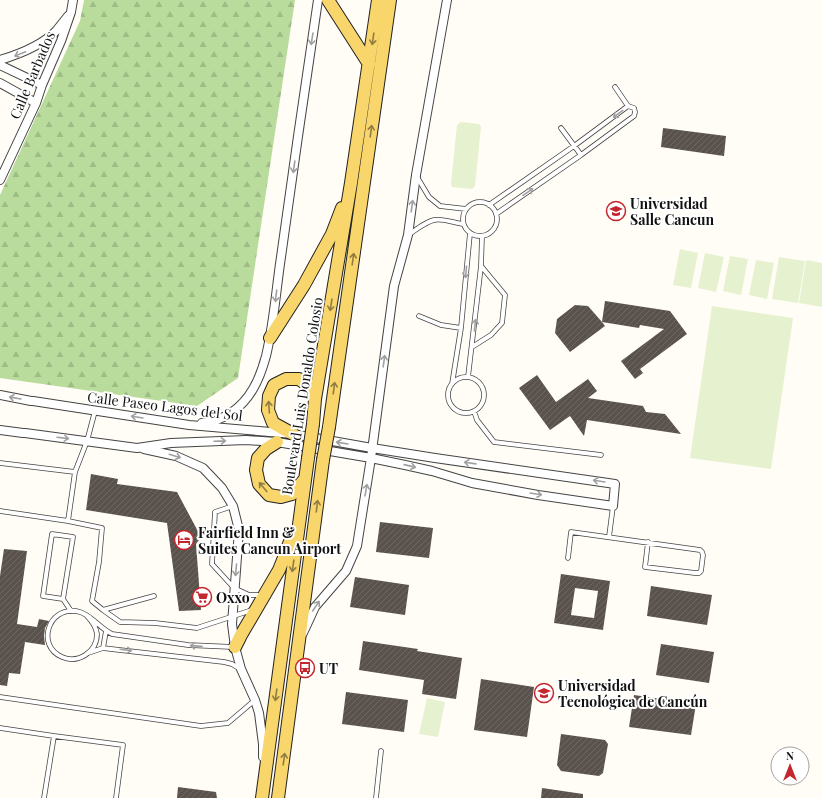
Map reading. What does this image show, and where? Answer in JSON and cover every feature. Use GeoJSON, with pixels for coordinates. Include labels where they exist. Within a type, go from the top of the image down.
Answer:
{"type":"FeatureCollection","features":[{"type":"Feature","properties":{"kind":"main road"},"geometry":{"type":"LineString","coordinates":[[328,0],[369,64]]}},
{"type":"Feature","properties":{"kind":"main road","name":"Boulevard Luis Donaldo Colosio"},"geometry":{"type":"LineString","coordinates":[[262,798],[315,400],[351,183],[378,0]]}},
{"type":"Feature","properties":{"kind":"main road","name":"Boulevard Luis Donaldo Colosio"},"geometry":{"type":"LineString","coordinates":[[278,798],[323,460],[390,0]]}},
{"type":"Feature","properties":{"kind":"main road"},"geometry":{"type":"LineString","coordinates":[[270,338],[304,285],[332,234],[351,183]]}},
{"type":"Feature","properties":{"kind":"main road"},"geometry":{"type":"LineString","coordinates":[[293,434],[273,423],[270,416],[268,410],[269,396],[274,385],[286,379],[299,379],[309,386],[315,400]]}},
{"type":"Feature","properties":{"kind":"main road"},"geometry":{"type":"LineString","coordinates":[[277,442],[266,449],[258,458],[256,470],[259,484],[269,495],[281,497],[292,494],[305,479]]}},
{"type":"Feature","properties":{"kind":"main road"},"geometry":{"type":"LineString","coordinates":[[235,647],[283,560],[300,510]]}},
{"type":"Feature","properties":{"kind":"street","name":"Calle Barbados"},"geometry":{"type":"LineString","coordinates":[[0,180],[36,103],[61,41],[71,12],[73,0]]}},
{"type":"Feature","properties":{"kind":"street"},"geometry":{"type":"LineString","coordinates":[[189,425],[209,423],[226,416],[241,406],[254,389],[262,370],[270,338],[318,0]]}},
{"type":"Feature","properties":{"kind":"street"},"geometry":{"type":"LineString","coordinates":[[300,641],[315,607],[346,571],[357,546],[372,458],[372,448],[394,286],[408,235],[416,175],[447,0]]}},
{"type":"Feature","properties":{"kind":"street"},"geometry":{"type":"LineString","coordinates":[[0,60],[20,54],[41,43],[55,31],[71,12]]}},
{"type":"Feature","properties":{"kind":"street"},"geometry":{"type":"LineString","coordinates":[[0,65],[42,85]]}},
{"type":"Feature","properties":{"kind":"street"},"geometry":{"type":"LineString","coordinates":[[0,83],[36,103]]}},
{"type":"Feature","properties":{"kind":"street","name":"Calle Paseo Lagos del Sol"},"geometry":{"type":"LineString","coordinates":[[0,395],[189,425],[293,434],[435,458],[615,484],[613,506],[538,495],[472,483],[432,471],[372,458],[277,442],[246,440],[171,443],[137,448],[0,430]]}},
{"type":"Feature","properties":{"kind":"street"},"geometry":{"type":"LineString","coordinates":[[137,448],[176,456],[203,468],[222,488],[233,506],[239,530],[232,624],[235,647],[241,669],[255,700],[262,726],[262,798]]}},
{"type":"Feature","properties":{"kind":"lane"},"geometry":{"type":"LineString","coordinates":[[496,214],[634,116],[634,108],[628,106],[615,86]]}},
{"type":"Feature","properties":{"kind":"lane"},"geometry":{"type":"LineString","coordinates":[[489,205],[574,146],[628,106]]}},
{"type":"Feature","properties":{"kind":"lane"},"geometry":{"type":"LineString","coordinates":[[561,128],[580,155]]}},
{"type":"Feature","properties":{"kind":"lane"},"geometry":{"type":"LineString","coordinates":[[416,175],[430,197],[440,206],[466,209]]}},
{"type":"Feature","properties":{"kind":"lane"},"geometry":{"type":"LineString","coordinates":[[474,203],[484,203],[489,205],[496,214],[497,220],[495,226],[492,231],[487,234],[482,236],[473,235],[463,224],[463,214],[470,205],[474,203]]}},
{"type":"Feature","properties":{"kind":"lane"},"geometry":{"type":"LineString","coordinates":[[408,235],[434,220],[463,224]]}},
{"type":"Feature","properties":{"kind":"lane"},"geometry":{"type":"LineString","coordinates":[[452,384],[461,328],[470,233]]}},
{"type":"Feature","properties":{"kind":"lane"},"geometry":{"type":"LineString","coordinates":[[468,377],[481,266],[482,236]]}},
{"type":"Feature","properties":{"kind":"lane"},"geometry":{"type":"LineString","coordinates":[[472,347],[491,335],[502,323],[504,309],[505,295],[481,266]]}},
{"type":"Feature","properties":{"kind":"lane"},"geometry":{"type":"LineString","coordinates":[[419,316],[441,325],[461,328]]}},
{"type":"Feature","properties":{"kind":"lane"},"geometry":{"type":"LineString","coordinates":[[468,377],[479,382],[484,392],[484,398],[482,403],[474,411],[462,412],[452,406],[449,401],[449,389],[459,378],[468,377]]}},
{"type":"Feature","properties":{"kind":"lane"},"geometry":{"type":"LineString","coordinates":[[68,521],[75,472],[87,441],[96,410]]}},
{"type":"Feature","properties":{"kind":"lane"},"geometry":{"type":"LineString","coordinates":[[474,411],[477,420],[494,442],[601,455]]}},
{"type":"Feature","properties":{"kind":"lane"},"geometry":{"type":"LineString","coordinates":[[432,471],[435,458]]}},
{"type":"Feature","properties":{"kind":"lane"},"geometry":{"type":"LineString","coordinates":[[0,463],[75,472]]}},
{"type":"Feature","properties":{"kind":"lane"},"geometry":{"type":"LineString","coordinates":[[233,506],[215,512],[212,564],[234,588],[249,595],[264,595]]}},
{"type":"Feature","properties":{"kind":"lane"},"geometry":{"type":"LineString","coordinates":[[609,537],[613,506]]}},
{"type":"Feature","properties":{"kind":"lane"},"geometry":{"type":"LineString","coordinates":[[0,511],[68,521],[102,528],[99,562],[92,601],[120,622],[155,623],[197,628],[256,609]]}},
{"type":"Feature","properties":{"kind":"lane"},"geometry":{"type":"LineString","coordinates":[[568,558],[571,532],[648,542],[700,550],[703,555],[701,571],[699,573],[695,573],[645,567],[648,542]]}},
{"type":"Feature","properties":{"kind":"lane"},"geometry":{"type":"LineString","coordinates":[[64,599],[43,596],[52,534],[73,537],[64,599],[71,610]]}},
{"type":"Feature","properties":{"kind":"lane"},"geometry":{"type":"LineString","coordinates":[[103,610],[154,596]]}},
{"type":"Feature","properties":{"kind":"lane"},"geometry":{"type":"LineString","coordinates":[[235,647],[188,645],[112,634],[87,616],[71,610],[55,617],[48,627],[47,633],[49,644],[52,649],[56,654],[66,659],[78,659],[104,648],[224,662],[241,669]]}},
{"type":"Feature","properties":{"kind":"lane"},"geometry":{"type":"LineString","coordinates":[[87,616],[94,624],[97,634],[95,645],[88,654]]}},
{"type":"Feature","properties":{"kind":"lane"},"geometry":{"type":"LineString","coordinates":[[104,648],[106,631]]}},
{"type":"Feature","properties":{"kind":"lane"},"geometry":{"type":"LineString","coordinates":[[0,697],[201,726],[228,723],[255,700]]}},
{"type":"Feature","properties":{"kind":"lane"},"geometry":{"type":"LineString","coordinates":[[0,728],[123,745],[116,798]]}},
{"type":"Feature","properties":{"kind":"lane"},"geometry":{"type":"LineString","coordinates":[[44,798],[54,736]]}},
{"type":"Feature","properties":{"kind":"lane"},"geometry":{"type":"LineString","coordinates":[[376,798],[381,751]]}},
{"type":"Feature","properties":{"kind":"green space"},"geometry":{"type":"Polygon","coordinates":[[[84,0],[295,0],[238,378],[197,406],[0,378],[0,195],[80,21],[84,0]]]}},
{"type":"Feature","properties":{"kind":"green space"},"geometry":{"type":"Polygon","coordinates":[[[461,122],[479,124],[481,127],[475,186],[472,189],[452,187],[451,183],[457,125],[461,122]]]}},
{"type":"Feature","properties":{"kind":"green space"},"geometry":{"type":"Polygon","coordinates":[[[680,249],[698,253],[691,288],[673,285],[680,249]]]}},
{"type":"Feature","properties":{"kind":"green space"},"geometry":{"type":"Polygon","coordinates":[[[705,253],[724,257],[716,292],[698,288],[705,253]]]}},
{"type":"Feature","properties":{"kind":"green space"},"geometry":{"type":"Polygon","coordinates":[[[730,256],[748,259],[741,295],[723,291],[730,256]]]}},
{"type":"Feature","properties":{"kind":"green space"},"geometry":{"type":"Polygon","coordinates":[[[779,257],[805,261],[798,303],[772,299],[779,257]]]}},
{"type":"Feature","properties":{"kind":"green space"},"geometry":{"type":"Polygon","coordinates":[[[756,260],[774,263],[767,299],[749,295],[756,260]]]}},
{"type":"Feature","properties":{"kind":"green space"},"geometry":{"type":"Polygon","coordinates":[[[806,260],[822,263],[822,307],[799,303],[806,260]]]}},
{"type":"Feature","properties":{"kind":"green space"},"geometry":{"type":"Polygon","coordinates":[[[712,306],[793,318],[771,469],[690,458],[712,306]]]}},
{"type":"Feature","properties":{"kind":"green space"},"geometry":{"type":"Polygon","coordinates":[[[427,698],[445,702],[438,737],[419,734],[427,698]]]}},
{"type":"Feature","properties":{"kind":"building"},"geometry":{"type":"Polygon","coordinates":[[[663,128],[726,136],[724,156],[661,147],[663,128]]]}},
{"type":"Feature","properties":{"kind":"building"},"geometry":{"type":"Polygon","coordinates":[[[605,301],[670,311],[687,334],[640,369],[643,373],[635,379],[621,361],[664,329],[640,325],[639,328],[602,322],[605,301]]]}},
{"type":"Feature","properties":{"kind":"building"},"geometry":{"type":"Polygon","coordinates":[[[575,305],[588,306],[605,326],[570,352],[555,333],[557,319],[575,305]]]}},
{"type":"Feature","properties":{"kind":"building"},"geometry":{"type":"Polygon","coordinates":[[[537,375],[556,402],[588,379],[597,391],[588,398],[643,406],[646,412],[665,414],[681,434],[587,420],[584,436],[570,416],[550,430],[519,388],[537,375]]]}},
{"type":"Feature","properties":{"kind":"building","name":"Fairfield Inn & Suites Cancun Airport"},"geometry":{"type":"Polygon","coordinates":[[[91,474],[118,479],[117,484],[177,492],[201,537],[196,544],[201,610],[179,611],[167,523],[86,510],[91,474]]]}},
{"type":"Feature","properties":{"kind":"building"},"geometry":{"type":"Polygon","coordinates":[[[380,522],[433,528],[429,558],[376,552],[380,522]]]}},
{"type":"Feature","properties":{"kind":"building"},"geometry":{"type":"Polygon","coordinates":[[[4,549],[27,551],[17,624],[37,627],[39,619],[49,621],[45,628],[45,645],[25,642],[20,674],[9,673],[7,686],[0,685],[0,576],[4,549]]]}},
{"type":"Feature","properties":{"kind":"building"},"geometry":{"type":"Polygon","coordinates":[[[561,574],[610,581],[603,630],[554,623],[561,574]],[[575,588],[571,615],[594,618],[598,591],[575,588]]]}},
{"type":"Feature","properties":{"kind":"building"},"geometry":{"type":"Polygon","coordinates":[[[355,577],[409,585],[405,615],[350,607],[355,577]]]}},
{"type":"Feature","properties":{"kind":"building"},"geometry":{"type":"Polygon","coordinates":[[[651,586],[712,595],[707,625],[647,616],[651,586]]]}},
{"type":"Feature","properties":{"kind":"building"},"geometry":{"type":"Polygon","coordinates":[[[363,641],[418,649],[417,651],[462,658],[456,699],[422,694],[424,680],[359,670],[363,641]]]}},
{"type":"Feature","properties":{"kind":"building"},"geometry":{"type":"Polygon","coordinates":[[[661,644],[714,652],[709,683],[656,675],[661,644]]]}},
{"type":"Feature","properties":{"kind":"building"},"geometry":{"type":"Polygon","coordinates":[[[481,679],[534,687],[527,737],[474,730],[481,679]]]}},
{"type":"Feature","properties":{"kind":"building"},"geometry":{"type":"Polygon","coordinates":[[[346,692],[408,700],[404,732],[342,724],[346,692]]]}},
{"type":"Feature","properties":{"kind":"building"},"geometry":{"type":"Polygon","coordinates":[[[634,695],[696,704],[691,735],[629,727],[634,695]]]}},
{"type":"Feature","properties":{"kind":"building"},"geometry":{"type":"Polygon","coordinates":[[[561,734],[605,740],[608,744],[603,773],[599,776],[561,771],[557,765],[561,734]]]}},
{"type":"Feature","properties":{"kind":"building"},"geometry":{"type":"Polygon","coordinates":[[[178,787],[216,792],[217,798],[177,798],[178,787]]]}},
{"type":"Feature","properties":{"kind":"building"},"geometry":{"type":"Polygon","coordinates":[[[542,788],[583,794],[583,798],[541,798],[542,788]]]}},
{"type":"Feature","properties":{"kind":"place","name":"Universidad Salle Cancun"},"geometry":{"type":"Point","coordinates":[616,211]}},
{"type":"Feature","properties":{"kind":"place","name":"Fairfield Inn & Suites Cancun Airport"},"geometry":{"type":"Point","coordinates":[184,540]}},
{"type":"Feature","properties":{"kind":"place","name":"Oxxo"},"geometry":{"type":"Point","coordinates":[202,597]}},
{"type":"Feature","properties":{"kind":"place","name":"UT"},"geometry":{"type":"Point","coordinates":[305,668]}},
{"type":"Feature","properties":{"kind":"place","name":"Universidad Tecnológica de Cancún"},"geometry":{"type":"Point","coordinates":[544,693]}}]}
